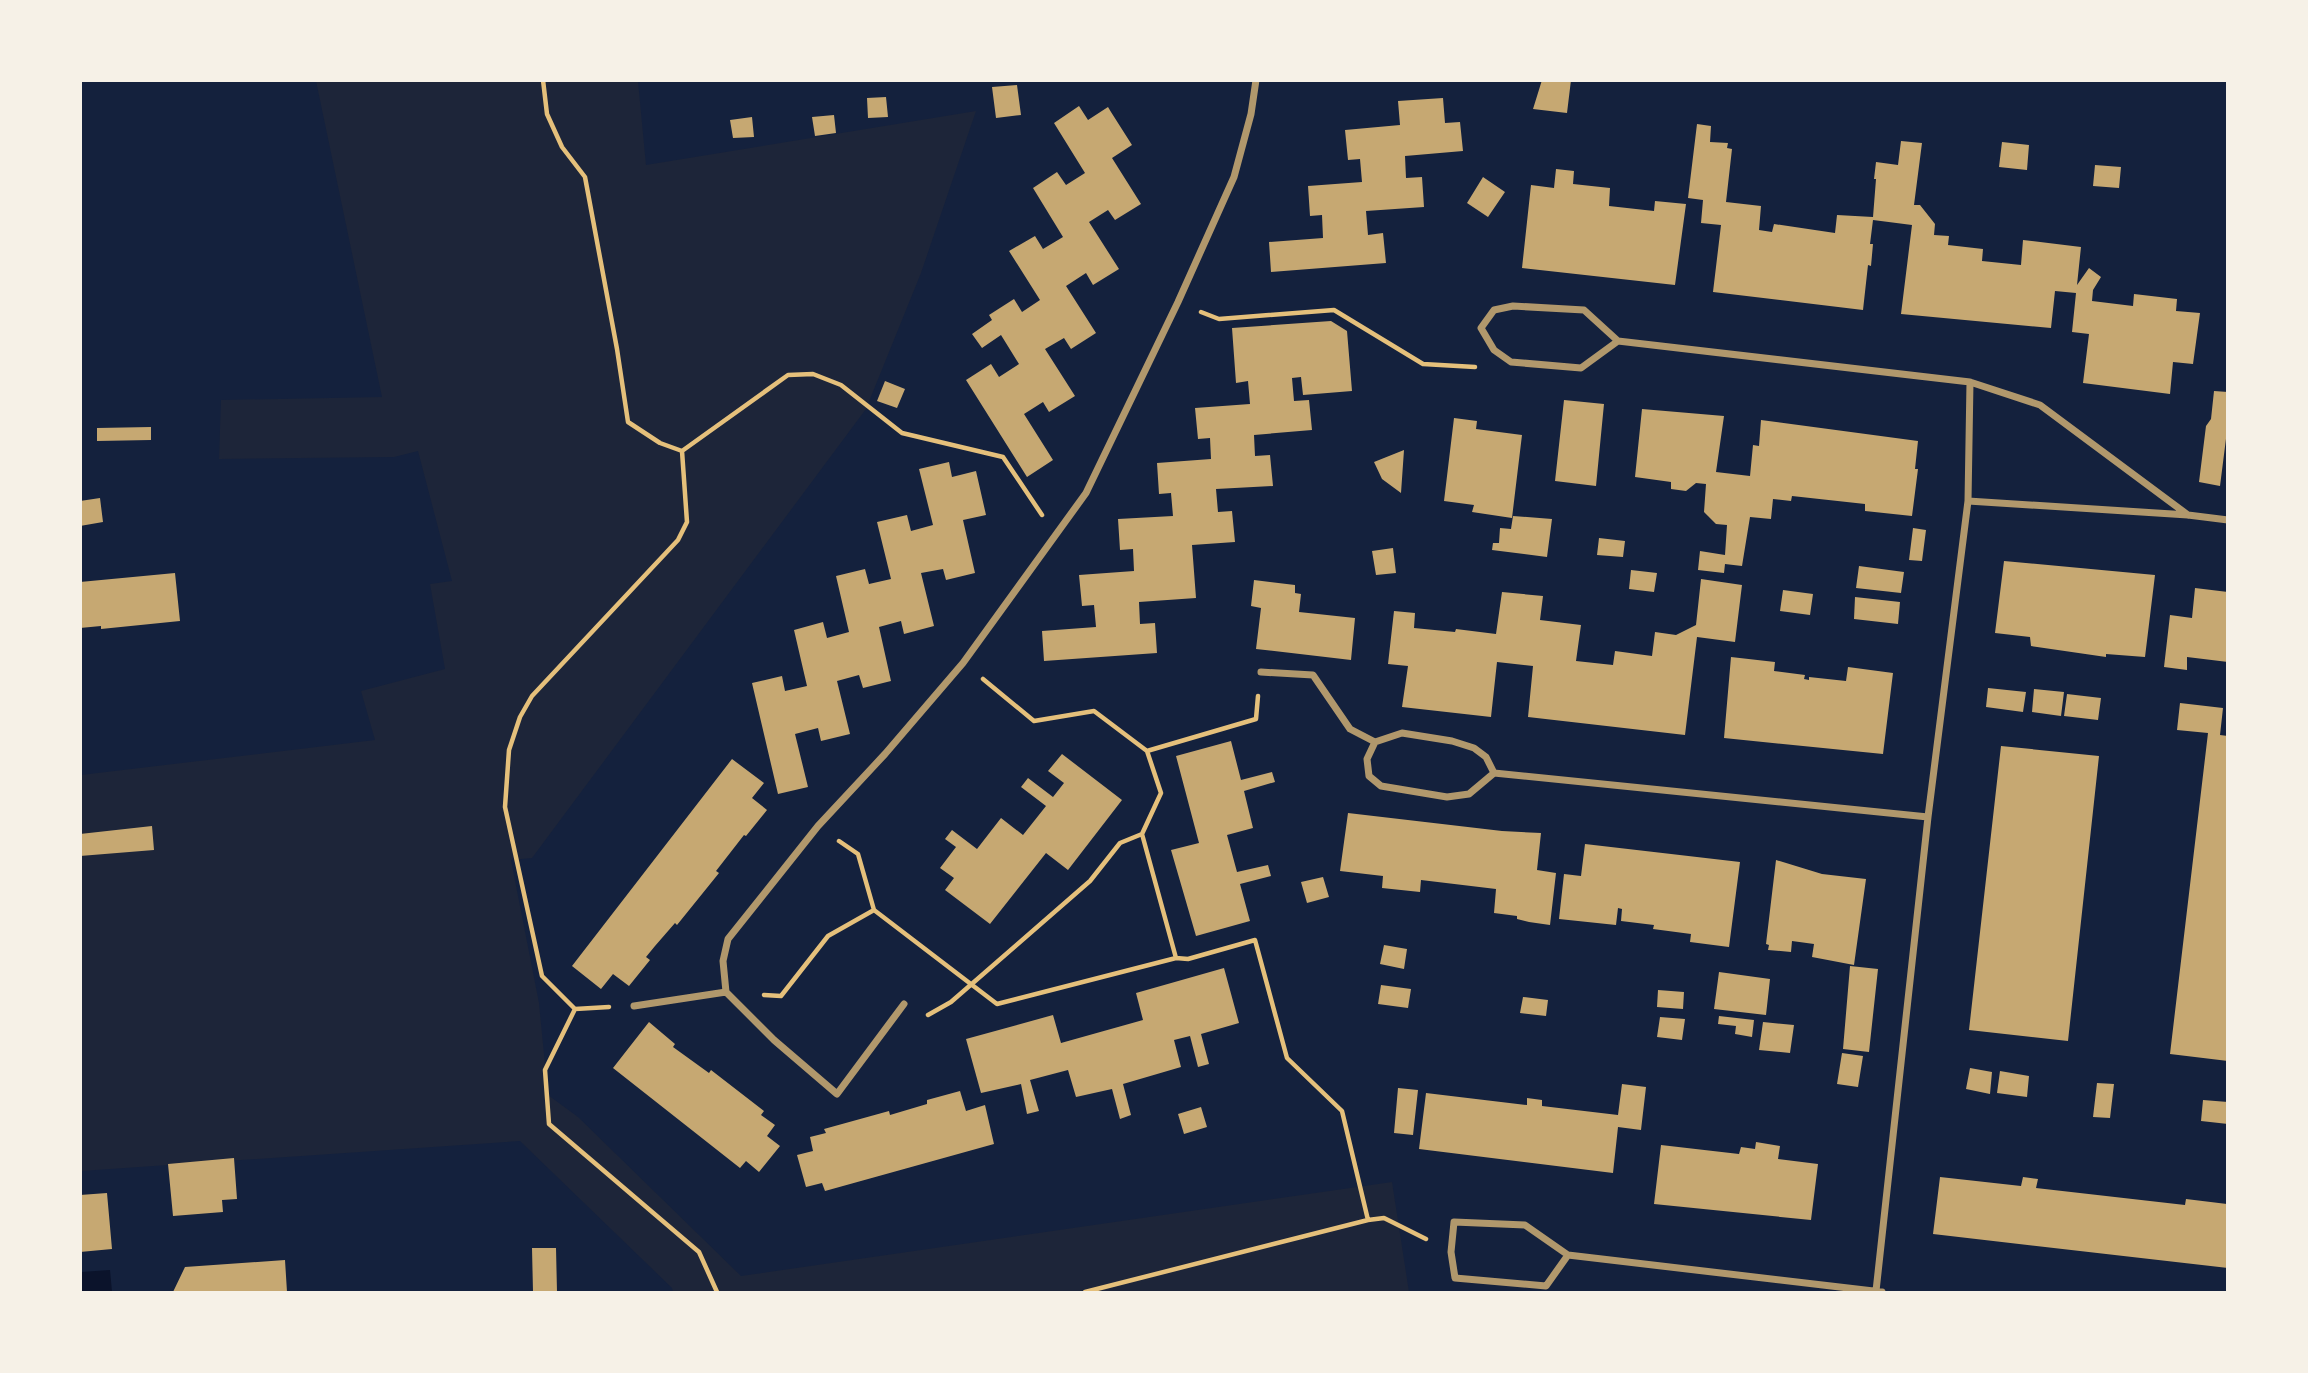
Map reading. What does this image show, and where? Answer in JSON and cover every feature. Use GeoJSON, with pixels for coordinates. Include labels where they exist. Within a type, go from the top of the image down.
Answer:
{"type":"FeatureCollection","features":[{"type":"Feature","properties":{"kind":"street"},"geometry":{"type":"LineString","coordinates":[[904,1004],[837,1094],[774,1040],[726,992],[723,961],[728,939],[818,826],[885,754],[963,663],[1086,493],[1178,302],[1234,177],[1251,114],[1256,80]]}},
{"type":"Feature","properties":{"kind":"street"},"geometry":{"type":"LineString","coordinates":[[1619,341],[1581,368],[1511,362],[1494,350],[1481,328],[1494,310],[1513,306],[1584,310],[1619,341],[1970,382],[2040,405],[2188,515]]}},
{"type":"Feature","properties":{"kind":"street"},"geometry":{"type":"LineString","coordinates":[[1568,1255],[1546,1286],[1455,1278],[1451,1252],[1454,1222],[1525,1225],[1568,1255],[1879,1292],[1928,817],[1968,501],[1970,382]]}},
{"type":"Feature","properties":{"kind":"street"},"geometry":{"type":"LineString","coordinates":[[1968,501],[2228,520]]}},
{"type":"Feature","properties":{"kind":"street"},"geometry":{"type":"LineString","coordinates":[[1261,672],[1313,675],[1350,729],[1374,742],[1402,733],[1451,741],[1474,748],[1486,757],[1494,773]]}},
{"type":"Feature","properties":{"kind":"street"},"geometry":{"type":"LineString","coordinates":[[1374,742],[1367,759],[1369,776],[1381,786],[1447,797],[1469,794],[1494,773],[1928,817]]}},
{"type":"Feature","properties":{"kind":"street"},"geometry":{"type":"LineString","coordinates":[[634,1006],[726,992]]}},
{"type":"Feature","properties":{"kind":"path"},"geometry":{"type":"LineString","coordinates":[[543,80],[547,114],[562,147],[585,177],[628,422],[660,443],[682,451]]}},
{"type":"Feature","properties":{"kind":"path"},"geometry":{"type":"LineString","coordinates":[[1178,302],[1219,319],[1334,310],[1423,364],[1475,368],[1481,328]]}},
{"type":"Feature","properties":{"kind":"path"},"geometry":{"type":"LineString","coordinates":[[682,451],[788,374],[813,374],[841,385],[902,433],[1003,457],[1056,536]]}},
{"type":"Feature","properties":{"kind":"path"},"geometry":{"type":"LineString","coordinates":[[634,1006],[575,1009],[542,976],[505,807],[509,750],[520,717],[532,696],[678,540],[687,522],[682,451]]}},
{"type":"Feature","properties":{"kind":"path"},"geometry":{"type":"LineString","coordinates":[[963,663],[1034,721],[1094,711],[1147,751],[1160,793],[1142,834],[1176,958]]}},
{"type":"Feature","properties":{"kind":"path"},"geometry":{"type":"LineString","coordinates":[[1147,751],[1256,719],[1261,672]]}},
{"type":"Feature","properties":{"kind":"path"},"geometry":{"type":"LineString","coordinates":[[818,826],[858,854],[874,910],[996,1004],[1176,958],[1188,959],[1255,940],[1287,1058],[1342,1111],[1367,1220]]}},
{"type":"Feature","properties":{"kind":"path"},"geometry":{"type":"LineString","coordinates":[[904,1004],[923,1017],[951,1002],[1090,881],[1120,843],[1142,834]]}},
{"type":"Feature","properties":{"kind":"path"},"geometry":{"type":"LineString","coordinates":[[726,992],[781,996],[828,936],[874,910]]}},
{"type":"Feature","properties":{"kind":"path"},"geometry":{"type":"LineString","coordinates":[[575,1009],[545,1070],[549,1124],[699,1252],[717,1293]]}},
{"type":"Feature","properties":{"kind":"path"},"geometry":{"type":"LineString","coordinates":[[1084,1293],[1367,1220],[1384,1218],[1451,1252]]}},
{"type":"Feature","properties":{"kind":"shaded area"},"geometry":{"type":"Polygon","coordinates":[[[316,81],[638,81],[646,165],[976,111],[921,273],[866,409],[532,858],[511,860],[539,1003],[548,1095],[578,1117],[741,1276],[1392,1182],[1409,1292],[673,1292],[672,1288],[520,1141],[81,1171],[81,775],[375,740],[361,691],[445,669],[430,584],[452,581],[418,451],[394,457],[219,459],[221,400],[382,397],[316,81]]]}},
{"type":"Feature","properties":{"kind":"shaded area"},"geometry":{"type":"Polygon","coordinates":[[[110,1270],[112,1292],[81,1292],[81,1272],[110,1270]]]}},
{"type":"Feature","properties":{"kind":"building"},"geometry":{"type":"Polygon","coordinates":[[[1542,80],[1571,80],[1567,113],[1533,109],[1542,80]]]}},
{"type":"Feature","properties":{"kind":"building"},"geometry":{"type":"Polygon","coordinates":[[[1017,85],[1021,115],[996,118],[992,87],[1017,85]]]}},
{"type":"Feature","properties":{"kind":"building"},"geometry":{"type":"Polygon","coordinates":[[[886,97],[888,117],[868,118],[867,98],[886,97]]]}},
{"type":"Feature","properties":{"kind":"building"},"geometry":{"type":"Polygon","coordinates":[[[1443,98],[1445,123],[1460,122],[1463,151],[1405,156],[1406,178],[1422,177],[1424,207],[1366,211],[1368,235],[1383,233],[1386,263],[1271,272],[1269,242],[1323,238],[1322,215],[1310,216],[1308,186],[1362,182],[1360,159],[1348,160],[1345,130],[1400,125],[1398,101],[1443,98]]]}},
{"type":"Feature","properties":{"kind":"building"},"geometry":{"type":"Polygon","coordinates":[[[1079,106],[1088,120],[1108,107],[1132,145],[1112,158],[1141,204],[1115,220],[1108,210],[1089,222],[1119,269],[1093,285],[1086,273],[1066,286],[1096,333],[1071,349],[1064,338],[1045,349],[1075,396],[1049,412],[1043,402],[1024,414],[1053,460],[1027,477],[966,380],[991,364],[999,377],[1019,364],[1001,335],[982,348],[972,334],[992,320],[989,315],[1014,299],[1022,312],[1040,300],[1009,251],[1035,236],[1043,249],[1063,237],[1033,188],[1057,172],[1066,185],[1085,173],[1054,123],[1079,106]]]}},
{"type":"Feature","properties":{"kind":"building"},"geometry":{"type":"Polygon","coordinates":[[[834,115],[836,133],[815,136],[812,117],[834,115]]]}},
{"type":"Feature","properties":{"kind":"building"},"geometry":{"type":"Polygon","coordinates":[[[752,117],[754,137],[733,138],[730,120],[752,117]]]}},
{"type":"Feature","properties":{"kind":"building"},"geometry":{"type":"Polygon","coordinates":[[[1697,124],[1711,126],[1710,142],[1728,143],[1727,148],[1732,149],[1726,202],[1761,206],[1759,230],[1772,232],[1774,224],[1835,233],[1837,215],[1873,217],[1876,162],[1898,165],[1901,141],[1922,143],[1914,205],[1920,205],[1935,224],[1934,235],[1949,236],[1948,245],[1983,249],[1982,261],[2021,265],[2023,240],[2081,247],[2077,285],[2089,268],[2101,277],[2093,290],[2092,301],[2133,306],[2134,294],[2177,299],[2176,311],[2200,313],[2193,364],[2173,362],[2170,394],[2083,383],[2089,334],[2072,332],[2076,293],[2055,291],[2051,328],[1901,314],[1912,225],[1873,220],[1871,266],[1868,265],[1863,310],[1713,292],[1721,225],[1701,223],[1703,200],[1688,198],[1697,124]]]}},
{"type":"Feature","properties":{"kind":"building"},"geometry":{"type":"Polygon","coordinates":[[[2002,142],[2029,145],[2027,170],[1999,167],[2002,142]]]}},
{"type":"Feature","properties":{"kind":"building"},"geometry":{"type":"Polygon","coordinates":[[[2095,165],[2121,167],[2119,188],[2093,186],[2095,165]]]}},
{"type":"Feature","properties":{"kind":"building"},"geometry":{"type":"Polygon","coordinates":[[[1556,169],[1574,171],[1573,184],[1610,188],[1609,206],[1654,211],[1655,201],[1686,204],[1675,285],[1522,268],[1531,185],[1554,188],[1556,169]]]}},
{"type":"Feature","properties":{"kind":"building"},"geometry":{"type":"Polygon","coordinates":[[[1483,177],[1505,192],[1488,217],[1467,203],[1483,177]]]}},
{"type":"Feature","properties":{"kind":"building"},"geometry":{"type":"Polygon","coordinates":[[[1331,321],[1347,331],[1352,391],[1303,395],[1301,377],[1292,378],[1294,401],[1309,400],[1312,430],[1254,435],[1255,456],[1270,455],[1273,486],[1216,489],[1218,512],[1232,511],[1235,542],[1192,545],[1196,598],[1139,602],[1140,624],[1155,623],[1157,653],[1044,661],[1042,631],[1096,627],[1094,605],[1082,606],[1079,575],[1134,571],[1133,549],[1120,550],[1118,519],[1173,516],[1171,493],[1159,494],[1157,463],[1211,459],[1210,438],[1198,439],[1195,408],[1250,404],[1248,381],[1236,383],[1232,328],[1331,321]]]}},
{"type":"Feature","properties":{"kind":"building"},"geometry":{"type":"Polygon","coordinates":[[[885,381],[905,389],[897,408],[877,401],[885,381]]]}},
{"type":"Feature","properties":{"kind":"building"},"geometry":{"type":"Polygon","coordinates":[[[2214,391],[2228,392],[2228,423],[2220,486],[2199,482],[2206,426],[2211,419],[2214,391]]]}},
{"type":"Feature","properties":{"kind":"building"},"geometry":{"type":"Polygon","coordinates":[[[1564,400],[1604,404],[1596,486],[1555,481],[1564,400]]]}},
{"type":"Feature","properties":{"kind":"building"},"geometry":{"type":"Polygon","coordinates":[[[1642,409],[1724,416],[1716,472],[1750,476],[1753,445],[1759,446],[1761,420],[1918,441],[1915,469],[1918,469],[1912,516],[1865,511],[1865,504],[1792,496],[1791,501],[1773,499],[1771,519],[1750,517],[1742,566],[1725,564],[1724,573],[1698,570],[1700,551],[1725,555],[1727,525],[1716,524],[1704,512],[1706,484],[1696,483],[1686,491],[1671,489],[1671,482],[1635,477],[1642,409]]]}},
{"type":"Feature","properties":{"kind":"building"},"geometry":{"type":"Polygon","coordinates":[[[1454,418],[1477,421],[1476,429],[1522,435],[1512,518],[1472,512],[1474,505],[1444,501],[1454,418]]]}},
{"type":"Feature","properties":{"kind":"building"},"geometry":{"type":"Polygon","coordinates":[[[151,427],[151,440],[97,441],[97,428],[151,427]]]}},
{"type":"Feature","properties":{"kind":"building"},"geometry":{"type":"Polygon","coordinates":[[[1404,450],[1401,493],[1382,479],[1374,462],[1404,450]]]}},
{"type":"Feature","properties":{"kind":"building"},"geometry":{"type":"Polygon","coordinates":[[[949,462],[952,477],[976,471],[986,515],[963,520],[975,573],[946,580],[943,569],[921,573],[934,626],[904,634],[901,621],[879,627],[891,681],[863,688],[859,675],[837,681],[850,734],[821,741],[818,728],[795,734],[808,787],[778,794],[752,683],[782,676],[785,691],[807,686],[794,630],[823,622],[827,638],[849,632],[836,576],[865,569],[869,584],[891,579],[877,522],[907,515],[911,531],[933,525],[919,469],[949,462]]]}},
{"type":"Feature","properties":{"kind":"building"},"geometry":{"type":"Polygon","coordinates":[[[100,498],[103,522],[80,526],[80,501],[100,498]]]}},
{"type":"Feature","properties":{"kind":"building"},"geometry":{"type":"Polygon","coordinates":[[[1513,516],[1552,519],[1547,557],[1492,550],[1493,543],[1499,543],[1500,528],[1511,529],[1513,516]]]}},
{"type":"Feature","properties":{"kind":"building"},"geometry":{"type":"Polygon","coordinates":[[[1913,528],[1926,530],[1922,561],[1909,560],[1913,528]]]}},
{"type":"Feature","properties":{"kind":"building"},"geometry":{"type":"Polygon","coordinates":[[[1599,538],[1625,541],[1623,557],[1597,555],[1599,538]]]}},
{"type":"Feature","properties":{"kind":"building"},"geometry":{"type":"Polygon","coordinates":[[[1393,548],[1396,573],[1376,575],[1372,551],[1393,548]]]}},
{"type":"Feature","properties":{"kind":"building"},"geometry":{"type":"Polygon","coordinates":[[[2004,561],[2155,575],[2145,657],[2106,654],[2106,657],[2031,646],[2030,637],[1995,633],[2004,561]]]}},
{"type":"Feature","properties":{"kind":"building"},"geometry":{"type":"Polygon","coordinates":[[[1859,566],[1904,572],[1901,593],[1856,588],[1859,566]]]}},
{"type":"Feature","properties":{"kind":"building"},"geometry":{"type":"Polygon","coordinates":[[[1631,570],[1657,573],[1654,592],[1629,589],[1631,570]]]}},
{"type":"Feature","properties":{"kind":"building"},"geometry":{"type":"Polygon","coordinates":[[[175,573],[180,621],[101,629],[101,626],[80,628],[80,582],[175,573]]]}},
{"type":"Feature","properties":{"kind":"building"},"geometry":{"type":"Polygon","coordinates":[[[1701,579],[1742,585],[1735,642],[1697,637],[1685,735],[1528,717],[1533,666],[1497,662],[1491,717],[1402,707],[1408,666],[1388,664],[1394,611],[1415,613],[1414,628],[1496,634],[1502,592],[1543,596],[1540,620],[1581,625],[1576,661],[1613,665],[1615,651],[1652,656],[1655,632],[1676,635],[1696,625],[1701,579]]]}},
{"type":"Feature","properties":{"kind":"building"},"geometry":{"type":"Polygon","coordinates":[[[1254,580],[1295,585],[1295,593],[1301,594],[1299,612],[1355,618],[1351,660],[1256,649],[1261,608],[1251,606],[1254,580]]]}},
{"type":"Feature","properties":{"kind":"building"},"geometry":{"type":"Polygon","coordinates":[[[2195,588],[2228,592],[2228,662],[2187,657],[2187,670],[2164,667],[2170,615],[2192,618],[2195,588]]]}},
{"type":"Feature","properties":{"kind":"building"},"geometry":{"type":"Polygon","coordinates":[[[1783,590],[1813,594],[1810,615],[1780,611],[1783,590]]]}},
{"type":"Feature","properties":{"kind":"building"},"geometry":{"type":"Polygon","coordinates":[[[1855,597],[1900,602],[1898,624],[1854,619],[1855,597]]]}},
{"type":"Feature","properties":{"kind":"building"},"geometry":{"type":"Polygon","coordinates":[[[1731,657],[1775,662],[1774,671],[1805,675],[1804,679],[1809,680],[1809,677],[1846,681],[1848,667],[1893,673],[1883,754],[1724,738],[1731,657]]]}},
{"type":"Feature","properties":{"kind":"building"},"geometry":{"type":"Polygon","coordinates":[[[1988,688],[2026,692],[2023,712],[1986,707],[1988,688]]]}},
{"type":"Feature","properties":{"kind":"building"},"geometry":{"type":"Polygon","coordinates":[[[2034,689],[2064,692],[2061,716],[2032,712],[2034,689]]]}},
{"type":"Feature","properties":{"kind":"building"},"geometry":{"type":"Polygon","coordinates":[[[2067,694],[2101,698],[2098,720],[2064,716],[2067,694]]]}},
{"type":"Feature","properties":{"kind":"building"},"geometry":{"type":"Polygon","coordinates":[[[2180,703],[2223,708],[2220,735],[2228,736],[2228,1061],[2170,1054],[2208,733],[2177,730],[2180,703]]]}},
{"type":"Feature","properties":{"kind":"building"},"geometry":{"type":"Polygon","coordinates":[[[1231,741],[1241,780],[1272,772],[1275,782],[1244,791],[1253,828],[1227,835],[1237,872],[1268,865],[1271,876],[1240,884],[1250,921],[1196,936],[1171,850],[1199,843],[1176,756],[1231,741]]]}},
{"type":"Feature","properties":{"kind":"building"},"geometry":{"type":"Polygon","coordinates":[[[2001,746],[2099,756],[2068,1041],[1969,1030],[2001,746]]]}},
{"type":"Feature","properties":{"kind":"building"},"geometry":{"type":"Polygon","coordinates":[[[1062,754],[1122,800],[1068,870],[1046,853],[990,924],[945,890],[954,878],[940,868],[956,847],[945,839],[952,830],[977,849],[1001,818],[1023,835],[1046,806],[1021,787],[1028,778],[1053,797],[1064,783],[1048,771],[1062,754]]]}},
{"type":"Feature","properties":{"kind":"building"},"geometry":{"type":"Polygon","coordinates":[[[732,759],[764,783],[752,798],[767,810],[746,836],[744,835],[716,871],[719,873],[677,925],[675,923],[646,957],[650,960],[629,986],[613,974],[601,989],[572,966],[732,759]]]}},
{"type":"Feature","properties":{"kind":"building"},"geometry":{"type":"Polygon","coordinates":[[[1348,813],[1541,833],[1537,870],[1556,873],[1550,925],[1494,913],[1496,889],[1421,880],[1420,892],[1382,888],[1383,876],[1340,871],[1348,813]]]}},
{"type":"Feature","properties":{"kind":"building"},"geometry":{"type":"Polygon","coordinates":[[[152,826],[154,850],[80,856],[80,834],[152,826]]]}},
{"type":"Feature","properties":{"kind":"building"},"geometry":{"type":"Polygon","coordinates":[[[1585,844],[1740,862],[1729,947],[1690,942],[1691,934],[1621,921],[1622,909],[1618,908],[1616,925],[1559,919],[1564,874],[1581,876],[1585,844]]]}},
{"type":"Feature","properties":{"kind":"building"},"geometry":{"type":"Polygon","coordinates":[[[1776,860],[1822,874],[1866,879],[1854,965],[1812,957],[1814,944],[1792,941],[1791,952],[1768,950],[1769,945],[1766,944],[1776,860]]]}},
{"type":"Feature","properties":{"kind":"building"},"geometry":{"type":"Polygon","coordinates":[[[1323,877],[1329,897],[1307,903],[1301,882],[1323,877]]]}},
{"type":"Feature","properties":{"kind":"building"},"geometry":{"type":"Polygon","coordinates":[[[1384,945],[1407,949],[1404,969],[1380,964],[1384,945]]]}},
{"type":"Feature","properties":{"kind":"building"},"geometry":{"type":"Polygon","coordinates":[[[1850,966],[1878,969],[1869,1052],[1843,1049],[1850,966]]]}},
{"type":"Feature","properties":{"kind":"building"},"geometry":{"type":"Polygon","coordinates":[[[1224,968],[1239,1023],[1201,1034],[1209,1064],[1198,1067],[1190,1036],[1174,1040],[1181,1067],[1123,1084],[1131,1115],[1120,1119],[1112,1089],[1076,1097],[1068,1070],[1030,1080],[1039,1111],[1027,1114],[1021,1084],[981,1093],[966,1039],[1053,1015],[1061,1043],[1143,1020],[1136,993],[1224,968]]]}},
{"type":"Feature","properties":{"kind":"building"},"geometry":{"type":"Polygon","coordinates":[[[1719,972],[1770,979],[1766,1015],[1714,1009],[1719,972]]]}},
{"type":"Feature","properties":{"kind":"building"},"geometry":{"type":"Polygon","coordinates":[[[1381,985],[1411,989],[1408,1008],[1378,1004],[1381,985]]]}},
{"type":"Feature","properties":{"kind":"building"},"geometry":{"type":"Polygon","coordinates":[[[1658,990],[1684,992],[1683,1009],[1657,1007],[1658,990]]]}},
{"type":"Feature","properties":{"kind":"building"},"geometry":{"type":"Polygon","coordinates":[[[1523,997],[1548,1000],[1546,1016],[1520,1013],[1523,997]]]}},
{"type":"Feature","properties":{"kind":"building"},"geometry":{"type":"Polygon","coordinates":[[[1719,1016],[1754,1020],[1752,1037],[1735,1034],[1736,1026],[1718,1024],[1719,1016]]]}},
{"type":"Feature","properties":{"kind":"building"},"geometry":{"type":"Polygon","coordinates":[[[1660,1017],[1685,1019],[1682,1040],[1657,1037],[1660,1017]]]}},
{"type":"Feature","properties":{"kind":"building"},"geometry":{"type":"Polygon","coordinates":[[[649,1022],[675,1044],[673,1047],[709,1073],[711,1070],[764,1111],[761,1115],[775,1125],[767,1136],[780,1146],[759,1172],[746,1161],[740,1168],[613,1068],[649,1022]]]}},
{"type":"Feature","properties":{"kind":"building"},"geometry":{"type":"Polygon","coordinates":[[[1763,1022],[1794,1025],[1790,1053],[1759,1050],[1763,1022]]]}},
{"type":"Feature","properties":{"kind":"building"},"geometry":{"type":"Polygon","coordinates":[[[1842,1053],[1863,1056],[1858,1087],[1837,1084],[1842,1053]]]}},
{"type":"Feature","properties":{"kind":"building"},"geometry":{"type":"Polygon","coordinates":[[[1970,1068],[1992,1072],[1990,1094],[1966,1089],[1970,1068]]]}},
{"type":"Feature","properties":{"kind":"building"},"geometry":{"type":"Polygon","coordinates":[[[2000,1071],[2029,1076],[2027,1097],[1997,1093],[2000,1071]]]}},
{"type":"Feature","properties":{"kind":"building"},"geometry":{"type":"Polygon","coordinates":[[[2097,1083],[2114,1084],[2110,1118],[2093,1117],[2097,1083]]]}},
{"type":"Feature","properties":{"kind":"building"},"geometry":{"type":"Polygon","coordinates":[[[1622,1084],[1646,1087],[1641,1130],[1618,1127],[1613,1173],[1419,1149],[1426,1093],[1527,1105],[1527,1098],[1542,1100],[1542,1106],[1618,1115],[1622,1084]]]}},
{"type":"Feature","properties":{"kind":"building"},"geometry":{"type":"Polygon","coordinates":[[[1398,1088],[1418,1090],[1413,1135],[1394,1133],[1398,1088]]]}},
{"type":"Feature","properties":{"kind":"building"},"geometry":{"type":"Polygon","coordinates":[[[960,1091],[966,1111],[985,1105],[994,1144],[825,1191],[822,1183],[806,1187],[797,1155],[813,1151],[810,1137],[826,1133],[824,1129],[889,1111],[890,1115],[927,1104],[927,1100],[960,1091]]]}},
{"type":"Feature","properties":{"kind":"building"},"geometry":{"type":"Polygon","coordinates":[[[2203,1100],[2228,1102],[2228,1124],[2201,1121],[2203,1100]]]}},
{"type":"Feature","properties":{"kind":"building"},"geometry":{"type":"Polygon","coordinates":[[[1201,1107],[1207,1127],[1184,1134],[1178,1114],[1201,1107]]]}},
{"type":"Feature","properties":{"kind":"building"},"geometry":{"type":"Polygon","coordinates":[[[1756,1142],[1780,1146],[1778,1159],[1818,1164],[1811,1220],[1654,1204],[1661,1145],[1739,1154],[1741,1147],[1755,1149],[1756,1142]]]}},
{"type":"Feature","properties":{"kind":"building"},"geometry":{"type":"Polygon","coordinates":[[[234,1158],[237,1199],[222,1200],[223,1212],[173,1216],[168,1164],[234,1158]]]}},
{"type":"Feature","properties":{"kind":"building"},"geometry":{"type":"Polygon","coordinates":[[[1940,1177],[2021,1186],[2023,1177],[2038,1179],[2036,1188],[2185,1205],[2186,1199],[2227,1204],[2228,1268],[1933,1234],[1940,1177]]]}},
{"type":"Feature","properties":{"kind":"building"},"geometry":{"type":"Polygon","coordinates":[[[107,1193],[112,1249],[80,1252],[80,1195],[107,1193]]]}},
{"type":"Feature","properties":{"kind":"building"},"geometry":{"type":"Polygon","coordinates":[[[532,1248],[556,1248],[557,1292],[533,1292],[532,1248]]]}},
{"type":"Feature","properties":{"kind":"building"},"geometry":{"type":"Polygon","coordinates":[[[285,1260],[287,1292],[173,1292],[185,1267],[285,1260]]]}}]}
